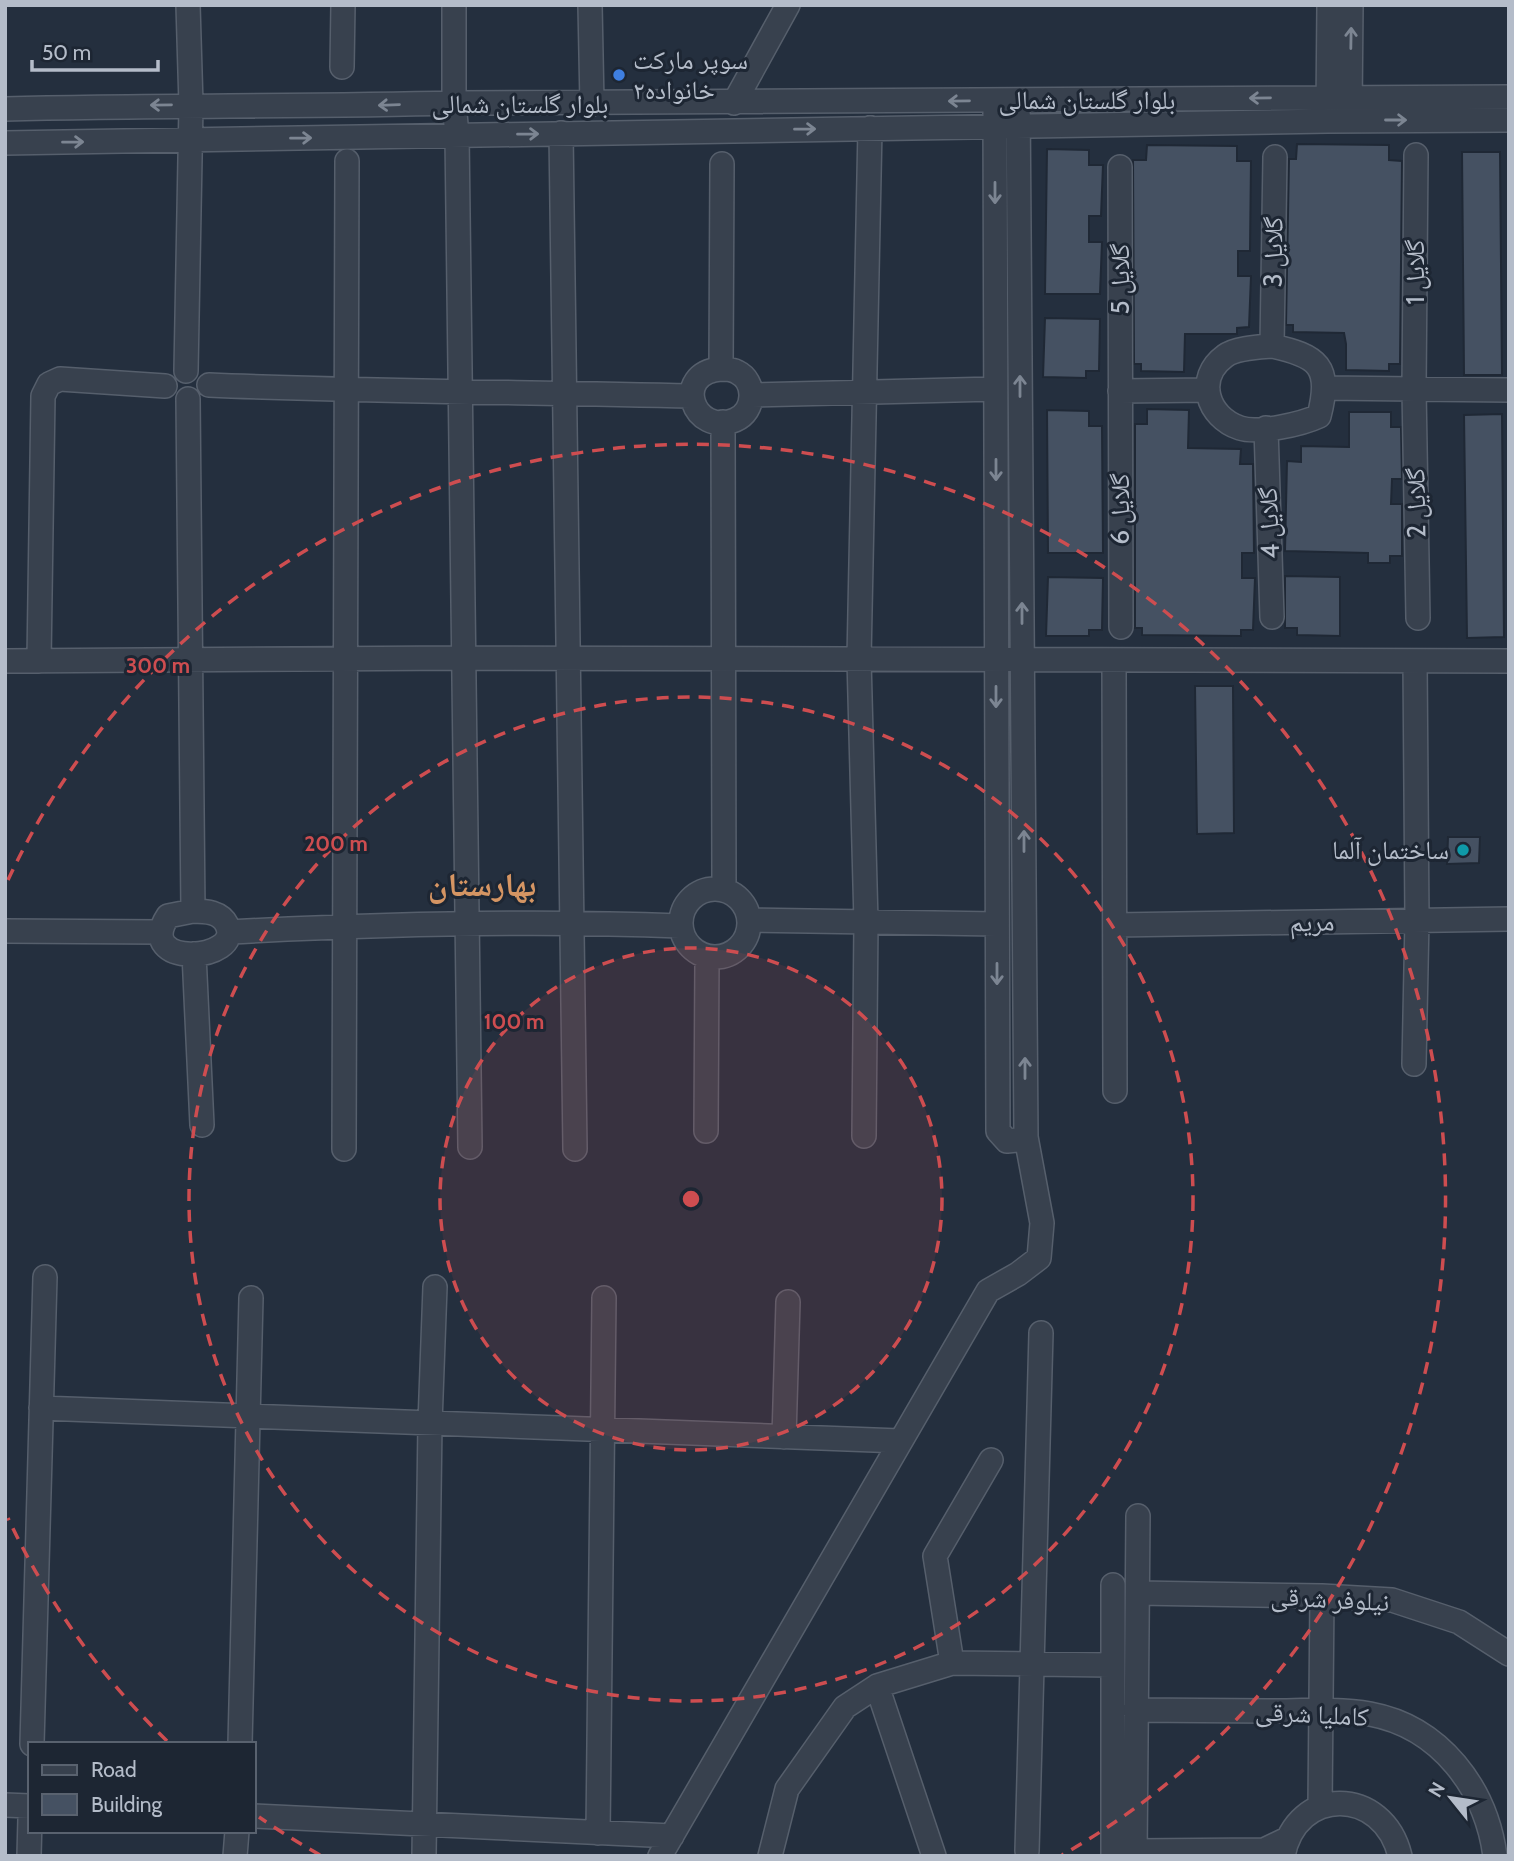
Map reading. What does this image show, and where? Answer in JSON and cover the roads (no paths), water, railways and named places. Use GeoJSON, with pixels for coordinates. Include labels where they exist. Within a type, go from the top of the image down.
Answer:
{"type":"FeatureCollection","features":[{"type":"Feature","properties":{"kind":"street"},"geometry":{"type":"LineString","coordinates":[[186,371],[191,141],[188,5]]}},
{"type":"Feature","properties":{"kind":"street"},"geometry":{"type":"LineString","coordinates":[[342,67],[343,5]]}},
{"type":"Feature","properties":{"kind":"street"},"geometry":{"type":"LineString","coordinates":[[454,5],[470,1147]]}},
{"type":"Feature","properties":{"kind":"street"},"geometry":{"type":"LineString","coordinates":[[590,5],[592,104]]}},
{"type":"Feature","properties":{"kind":"street"},"geometry":{"type":"LineString","coordinates":[[734,103],[788,5]]}},
{"type":"Feature","properties":{"kind":"street"},"geometry":{"type":"LineString","coordinates":[[1329,5],[1339,121]]}},
{"type":"Feature","properties":{"kind":"street"},"geometry":{"type":"LineString","coordinates":[[1339,97],[1351,5]]}},
{"type":"Feature","properties":{"kind":"street","name":"بلوار گلستان شمالی"},"geometry":{"type":"LineString","coordinates":[[5,108],[1509,97]]}},
{"type":"Feature","properties":{"kind":"street"},"geometry":{"type":"LineString","coordinates":[[995,100],[998,1131],[1007,1141],[1026,1137]]}},
{"type":"Feature","properties":{"kind":"street"},"geometry":{"type":"LineString","coordinates":[[256,1816],[598,1833],[666,1846],[988,1291],[1039,1258],[1042,1223],[1026,1137],[1018,100]]}},
{"type":"Feature","properties":{"kind":"street"},"geometry":{"type":"LineString","coordinates":[[767,102],[768,130]]}},
{"type":"Feature","properties":{"kind":"street","name":"بلوار گلستان شمالی"},"geometry":{"type":"LineString","coordinates":[[5,143],[1509,120]]}},
{"type":"Feature","properties":{"kind":"street"},"geometry":{"type":"LineString","coordinates":[[864,1136],[866,922],[859,659],[870,128]]}},
{"type":"Feature","properties":{"kind":"street"},"geometry":{"type":"LineString","coordinates":[[561,133],[575,1149]]}},
{"type":"Feature","properties":{"kind":"street","name":"گلایل 1"},"geometry":{"type":"LineString","coordinates":[[1414,389],[1416,155]]}},
{"type":"Feature","properties":{"kind":"street","name":"گلایل 3"},"geometry":{"type":"LineString","coordinates":[[1272,346],[1275,157]]}},
{"type":"Feature","properties":{"kind":"street"},"geometry":{"type":"LineString","coordinates":[[344,1149],[347,161]]}},
{"type":"Feature","properties":{"kind":"street"},"geometry":{"type":"LineString","coordinates":[[721,369],[722,164]]}},
{"type":"Feature","properties":{"kind":"street","name":"گلایل 5"},"geometry":{"type":"LineString","coordinates":[[1120,167],[1120,391]]}},
{"type":"Feature","properties":{"kind":"street"},"geometry":{"type":"LineString","coordinates":[[1272,346],[1302,352],[1318,366],[1323,375],[1324,388],[1319,416],[1302,424],[1242,429],[1226,421],[1210,406],[1208,390],[1211,371],[1226,355],[1272,346]]}},
{"type":"Feature","properties":{"kind":"street"},"geometry":{"type":"LineString","coordinates":[[721,369],[735,370],[744,376],[750,384],[752,395],[749,406],[736,420],[723,422],[701,417],[694,409],[692,396],[699,376],[706,370],[721,369]]}},
{"type":"Feature","properties":{"kind":"street"},"geometry":{"type":"LineString","coordinates":[[186,371],[203,374],[209,385],[203,395],[188,399],[171,397],[165,386],[170,374],[186,371]]}},
{"type":"Feature","properties":{"kind":"street"},"geometry":{"type":"LineString","coordinates":[[39,661],[43,396],[49,384],[60,379],[165,386]]}},
{"type":"Feature","properties":{"kind":"street"},"geometry":{"type":"LineString","coordinates":[[209,385],[347,391],[692,396]]}},
{"type":"Feature","properties":{"kind":"street"},"geometry":{"type":"LineString","coordinates":[[1324,388],[1509,390]]}},
{"type":"Feature","properties":{"kind":"street"},"geometry":{"type":"LineString","coordinates":[[752,395],[995,389]]}},
{"type":"Feature","properties":{"kind":"street","name":"گلایل 2"},"geometry":{"type":"LineString","coordinates":[[1414,389],[1418,618]]}},
{"type":"Feature","properties":{"kind":"street"},"geometry":{"type":"LineString","coordinates":[[1120,391],[1208,390]]}},
{"type":"Feature","properties":{"kind":"street","name":"گلایل 6"},"geometry":{"type":"LineString","coordinates":[[1120,391],[1121,627]]}},
{"type":"Feature","properties":{"kind":"street"},"geometry":{"type":"LineString","coordinates":[[188,399],[193,911]]}},
{"type":"Feature","properties":{"kind":"street"},"geometry":{"type":"LineString","coordinates":[[723,422],[724,888]]}},
{"type":"Feature","properties":{"kind":"street","name":"گلایل 4"},"geometry":{"type":"LineString","coordinates":[[1266,428],[1272,617]]}},
{"type":"Feature","properties":{"kind":"street"},"geometry":{"type":"LineString","coordinates":[[5,661],[463,658],[1509,661]]}},
{"type":"Feature","properties":{"kind":"street"},"geometry":{"type":"LineString","coordinates":[[1114,660],[1115,1091]]}},
{"type":"Feature","properties":{"kind":"street"},"geometry":{"type":"LineString","coordinates":[[1414,1064],[1417,920],[1415,661]]}},
{"type":"Feature","properties":{"kind":"street"},"geometry":{"type":"LineString","coordinates":[[724,888],[742,900],[751,920],[746,942],[729,956],[707,958],[688,947],[680,926],[685,905],[702,891],[724,888]]}},
{"type":"Feature","properties":{"kind":"street"},"geometry":{"type":"LineString","coordinates":[[193,911],[218,914],[226,921],[229,932],[227,942],[218,949],[194,954],[178,953],[169,949],[162,941],[160,932],[168,916],[193,911]]}},
{"type":"Feature","properties":{"kind":"street","name":"مریم"},"geometry":{"type":"LineString","coordinates":[[1115,925],[1509,919]]}},
{"type":"Feature","properties":{"kind":"street"},"geometry":{"type":"LineString","coordinates":[[751,920],[997,924]]}},
{"type":"Feature","properties":{"kind":"street"},"geometry":{"type":"LineString","coordinates":[[229,932],[467,923],[572,922],[680,926]]}},
{"type":"Feature","properties":{"kind":"street"},"geometry":{"type":"LineString","coordinates":[[5,931],[160,932]]}},
{"type":"Feature","properties":{"kind":"street"},"geometry":{"type":"LineString","coordinates":[[194,954],[202,1125]]}},
{"type":"Feature","properties":{"kind":"street"},"geometry":{"type":"LineString","coordinates":[[706,1131],[707,958]]}},
{"type":"Feature","properties":{"kind":"street"},"geometry":{"type":"LineString","coordinates":[[32,1742],[45,1278]]}},
{"type":"Feature","properties":{"kind":"street"},"geometry":{"type":"LineString","coordinates":[[424,1856],[430,1423],[435,1287]]}},
{"type":"Feature","properties":{"kind":"street"},"geometry":{"type":"LineString","coordinates":[[240,1742],[251,1298]]}},
{"type":"Feature","properties":{"kind":"street"},"geometry":{"type":"LineString","coordinates":[[598,1833],[604,1298]]}},
{"type":"Feature","properties":{"kind":"street"},"geometry":{"type":"LineString","coordinates":[[784,1437],[788,1302]]}},
{"type":"Feature","properties":{"kind":"street"},"geometry":{"type":"LineString","coordinates":[[1027,1851],[1041,1333]]}},
{"type":"Feature","properties":{"kind":"street"},"geometry":{"type":"LineString","coordinates":[[41,1408],[900,1441]]}},
{"type":"Feature","properties":{"kind":"street"},"geometry":{"type":"LineString","coordinates":[[952,1663],[934,1556],[991,1460]]}},
{"type":"Feature","properties":{"kind":"street"},"geometry":{"type":"LineString","coordinates":[[1128,1854],[1135,1710],[1138,1516]]}},
{"type":"Feature","properties":{"kind":"street"},"geometry":{"type":"LineString","coordinates":[[1113,1585],[1111,1665],[1128,1854]]}},
{"type":"Feature","properties":{"kind":"street","name":"نیلوفر شرقی"},"geometry":{"type":"LineString","coordinates":[[1138,1593],[1392,1600],[1459,1622],[1509,1654]]}},
{"type":"Feature","properties":{"kind":"street"},"geometry":{"type":"LineString","coordinates":[[1320,1807],[1322,1596]]}},
{"type":"Feature","properties":{"kind":"street"},"geometry":{"type":"LineString","coordinates":[[770,1856],[787,1789],[845,1707],[877,1686],[952,1663],[1111,1665]]}},
{"type":"Feature","properties":{"kind":"street"},"geometry":{"type":"LineString","coordinates":[[877,1686],[934,1856]]}},
{"type":"Feature","properties":{"kind":"street","name":"کاملیا شرقی"},"geometry":{"type":"LineString","coordinates":[[1135,1710],[1370,1714],[1409,1727],[1442,1749],[1469,1779],[1487,1815],[1495,1856]]}},
{"type":"Feature","properties":{"kind":"street"},"geometry":{"type":"LineString","coordinates":[[1128,1854],[1265,1850],[1285,1847],[1295,1826],[1306,1815],[1335,1803],[1350,1804],[1372,1812],[1389,1827],[1400,1856]]}},
{"type":"Feature","properties":{"kind":"street"},"geometry":{"type":"LineString","coordinates":[[5,1805],[28,1806]]}},
{"type":"Feature","properties":{"kind":"street"},"geometry":{"type":"LineString","coordinates":[[29,1856],[30,1833]]}},
{"type":"Feature","properties":{"kind":"street"},"geometry":{"type":"LineString","coordinates":[[235,1856],[237,1833]]}},
{"type":"Feature","properties":{"kind":"place","name":"سوپر ماركت خانواده٢"},"geometry":{"type":"Point","coordinates":[619,75]}},
{"type":"Feature","properties":{"kind":"place","name":"ساختمان آلما"},"geometry":{"type":"Point","coordinates":[1463,850]}},
{"type":"Feature","properties":{"kind":"district","name":"بهارستان"},"geometry":{"type":"Point","coordinates":[482,884]}}]}
